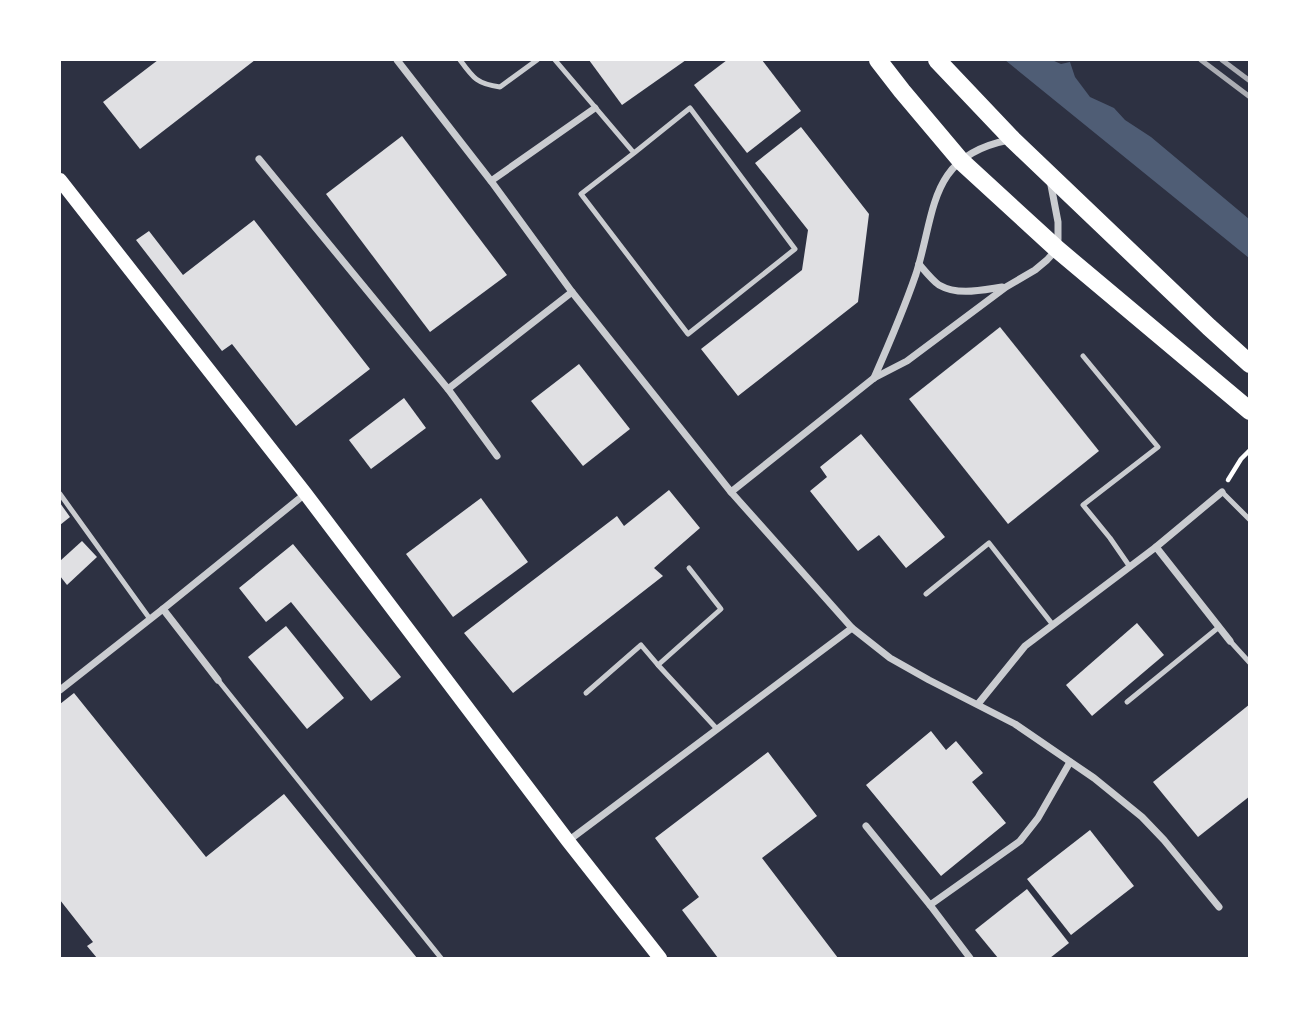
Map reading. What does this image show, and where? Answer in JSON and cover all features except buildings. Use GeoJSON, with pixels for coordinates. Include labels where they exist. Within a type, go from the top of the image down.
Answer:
{"type":"FeatureCollection","features":[{"type":"Feature","properties":{"kind":"main road"},"geometry":{"type":"LineString","coordinates":[[878,60],[961,161],[1057,249],[1250,411]]}},
{"type":"Feature","properties":{"kind":"main road"},"geometry":{"type":"LineString","coordinates":[[937,60],[1013,140],[1250,364]]}},
{"type":"Feature","properties":{"kind":"main road"},"geometry":{"type":"LineString","coordinates":[[60,180],[305,493],[568,841],[660,958]]}},
{"type":"Feature","properties":{"kind":"street"},"geometry":{"type":"LineString","coordinates":[[397,60],[491,181],[572,292],[731,492],[852,628],[890,658],[1016,724],[1094,778],[1142,817],[1219,906]]}},
{"type":"Feature","properties":{"kind":"street"},"geometry":{"type":"LineString","coordinates":[[491,181],[595,108]]}},
{"type":"Feature","properties":{"kind":"street"},"geometry":{"type":"LineString","coordinates":[[874,379],[895,332],[919,264],[939,188],[961,161],[978,150],[1013,140]]}},
{"type":"Feature","properties":{"kind":"street"},"geometry":{"type":"LineString","coordinates":[[259,159],[448,389],[497,456]]}},
{"type":"Feature","properties":{"kind":"street"},"geometry":{"type":"LineString","coordinates":[[731,492],[874,379],[907,361],[1047,260],[1057,249],[1058,222],[1049,172]]}},
{"type":"Feature","properties":{"kind":"street"},"geometry":{"type":"LineString","coordinates":[[919,264],[937,284],[951,290],[977,291],[1006,287]]}},
{"type":"Feature","properties":{"kind":"street"},"geometry":{"type":"LineString","coordinates":[[448,389],[572,292]]}},
{"type":"Feature","properties":{"kind":"street"},"geometry":{"type":"LineString","coordinates":[[978,704],[1025,646],[1156,547],[1222,492]]}},
{"type":"Feature","properties":{"kind":"street"},"geometry":{"type":"LineString","coordinates":[[60,690],[305,493]]}},
{"type":"Feature","properties":{"kind":"street"},"geometry":{"type":"LineString","coordinates":[[1156,547],[1230,641]]}},
{"type":"Feature","properties":{"kind":"street"},"geometry":{"type":"LineString","coordinates":[[163,609],[218,680]]}},
{"type":"Feature","properties":{"kind":"street"},"geometry":{"type":"LineString","coordinates":[[568,841],[852,628]]}},
{"type":"Feature","properties":{"kind":"street"},"geometry":{"type":"LineString","coordinates":[[930,905],[1020,841],[1038,818],[1070,762]]}},
{"type":"Feature","properties":{"kind":"street"},"geometry":{"type":"LineString","coordinates":[[866,826],[970,958]]}},
{"type":"Feature","properties":{"kind":"lane"},"geometry":{"type":"LineString","coordinates":[[460,60],[472,77],[483,85],[500,87],[537,60]]}},
{"type":"Feature","properties":{"kind":"lane"},"geometry":{"type":"LineString","coordinates":[[555,60],[634,153]]}},
{"type":"Feature","properties":{"kind":"lane"},"geometry":{"type":"LineString","coordinates":[[690,108],[795,249],[688,334],[581,194],[634,153],[690,108]]}},
{"type":"Feature","properties":{"kind":"lane"},"geometry":{"type":"LineString","coordinates":[[1083,356],[1158,447],[1083,505],[1130,567]]}},
{"type":"Feature","properties":{"kind":"lane"},"geometry":{"type":"LineString","coordinates":[[1222,492],[1250,520]]}},
{"type":"Feature","properties":{"kind":"lane"},"geometry":{"type":"LineString","coordinates":[[60,494],[150,619]]}},
{"type":"Feature","properties":{"kind":"lane"},"geometry":{"type":"LineString","coordinates":[[926,594],[989,543],[1053,625]]}},
{"type":"Feature","properties":{"kind":"lane"},"geometry":{"type":"LineString","coordinates":[[658,665],[721,609],[689,568]]}},
{"type":"Feature","properties":{"kind":"lane"},"geometry":{"type":"LineString","coordinates":[[1127,702],[1219,627]]}},
{"type":"Feature","properties":{"kind":"lane"},"geometry":{"type":"LineString","coordinates":[[1230,641],[1250,663]]}},
{"type":"Feature","properties":{"kind":"lane"},"geometry":{"type":"LineString","coordinates":[[586,693],[641,645],[717,729]]}},
{"type":"Feature","properties":{"kind":"lane"},"geometry":{"type":"LineString","coordinates":[[218,680],[441,958]]}},
{"type":"Feature","properties":{"kind":"path"},"geometry":{"type":"LineString","coordinates":[[1222,492],[1241,459],[1250,450]]}},
{"type":"Feature","properties":{"kind":"water"},"geometry":{"type":"Polygon","coordinates":[[[1005,60],[1052,60],[1061,64],[1070,62],[1075,77],[1090,97],[1114,108],[1125,120],[1151,137],[1249,219],[1249,258],[1005,60]]]}},
{"type":"Feature","properties":{"kind":"railway"},"geometry":{"type":"LineString","coordinates":[[1201,60],[1250,97]]}},
{"type":"Feature","properties":{"kind":"railway"},"geometry":{"type":"LineString","coordinates":[[1222,60],[1250,81]]}}]}
